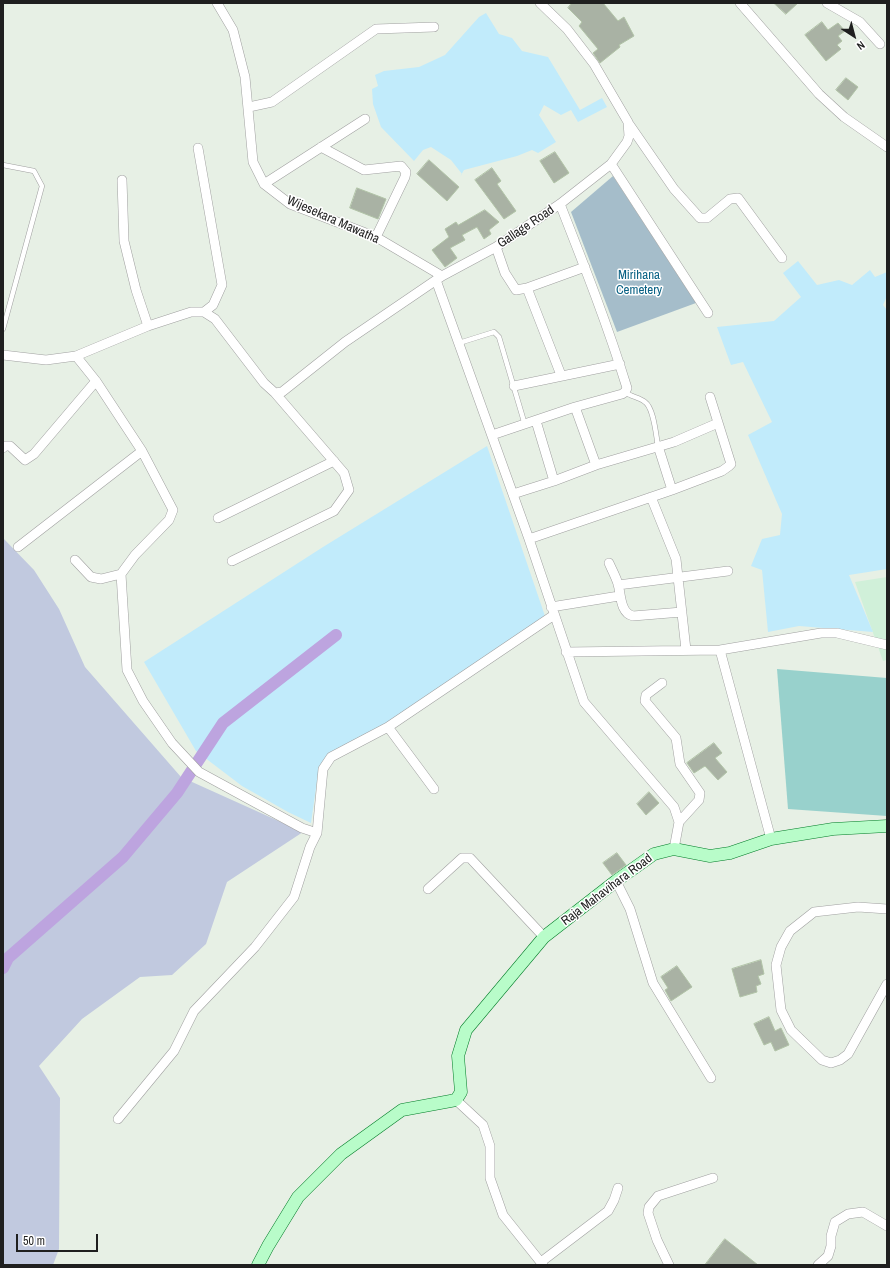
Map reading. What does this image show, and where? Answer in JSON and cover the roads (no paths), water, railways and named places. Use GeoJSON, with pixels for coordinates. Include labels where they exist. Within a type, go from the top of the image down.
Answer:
{"type":"FeatureCollection","features":[{"type":"Feature","properties":{"kind":"street","name":"Wijesekara Mawatha"},"geometry":{"type":"LineString","coordinates":[[217,3],[233,30],[245,77],[253,162],[264,184],[290,204],[376,238],[439,278]]}},
{"type":"Feature","properties":{"kind":"street"},"geometry":{"type":"LineString","coordinates":[[540,3],[567,29],[594,64],[628,122],[674,189],[700,218],[707,218],[730,199],[738,198],[782,258]]}},
{"type":"Feature","properties":{"kind":"street"},"geometry":{"type":"LineString","coordinates":[[740,3],[819,94],[844,117],[887,147]]}},
{"type":"Feature","properties":{"kind":"street"},"geometry":{"type":"LineString","coordinates":[[827,3],[860,22],[880,44]]}},
{"type":"Feature","properties":{"kind":"street"},"geometry":{"type":"LineString","coordinates":[[249,107],[272,102],[376,30],[434,26]]}},
{"type":"Feature","properties":{"kind":"street"},"geometry":{"type":"LineString","coordinates":[[264,184],[365,119]]}},
{"type":"Feature","properties":{"kind":"street","name":"Gallage Road"},"geometry":{"type":"LineString","coordinates":[[275,392],[282,392],[345,342],[439,278],[496,247],[560,204],[611,164],[627,142],[629,136],[628,122]]}},
{"type":"Feature","properties":{"kind":"street"},"geometry":{"type":"LineString","coordinates":[[321,146],[364,170],[401,166],[406,172],[376,238]]}},
{"type":"Feature","properties":{"kind":"street"},"geometry":{"type":"LineString","coordinates":[[198,148],[222,285],[213,305],[204,312]]}},
{"type":"Feature","properties":{"kind":"street"},"geometry":{"type":"LineString","coordinates":[[611,164],[708,313]]}},
{"type":"Feature","properties":{"kind":"street"},"geometry":{"type":"LineString","coordinates":[[122,180],[124,241],[136,290],[148,326]]}},
{"type":"Feature","properties":{"kind":"street"},"geometry":{"type":"LineString","coordinates":[[492,435],[625,392],[627,388],[585,266],[560,204]]}},
{"type":"Feature","properties":{"kind":"street"},"geometry":{"type":"LineString","coordinates":[[496,247],[505,273],[516,290],[527,288],[585,266]]}},
{"type":"Feature","properties":{"kind":"street"},"geometry":{"type":"LineString","coordinates":[[439,278],[459,343],[529,539],[552,611],[584,702],[674,807],[679,822],[674,849]]}},
{"type":"Feature","properties":{"kind":"street"},"geometry":{"type":"LineString","coordinates":[[527,288],[561,375]]}},
{"type":"Feature","properties":{"kind":"street"},"geometry":{"type":"LineString","coordinates":[[3,355],[46,360],[76,356],[148,326],[191,312],[204,312],[215,319],[264,384],[275,392],[344,473],[349,490],[334,511],[232,561]]}},
{"type":"Feature","properties":{"kind":"street"},"geometry":{"type":"LineString","coordinates":[[75,560],[91,577],[101,580],[121,574],[135,555],[169,520],[173,510],[142,451],[96,382],[76,356]]}},
{"type":"Feature","properties":{"kind":"street"},"geometry":{"type":"LineString","coordinates":[[514,386],[561,375],[620,364]]}},
{"type":"Feature","properties":{"kind":"street"},"geometry":{"type":"LineString","coordinates":[[3,448],[5,446],[10,446],[25,460],[34,454],[96,382]]}},
{"type":"Feature","properties":{"kind":"street"},"geometry":{"type":"LineString","coordinates":[[529,539],[672,490],[722,471],[729,466],[731,464],[710,397]]}},
{"type":"Feature","properties":{"kind":"street"},"geometry":{"type":"LineString","coordinates":[[575,407],[596,464]]}},
{"type":"Feature","properties":{"kind":"street"},"geometry":{"type":"LineString","coordinates":[[536,421],[554,480]]}},
{"type":"Feature","properties":{"kind":"street"},"geometry":{"type":"LineString","coordinates":[[513,494],[596,464],[674,442],[718,423]]}},
{"type":"Feature","properties":{"kind":"street"},"geometry":{"type":"LineString","coordinates":[[658,446],[672,490]]}},
{"type":"Feature","properties":{"kind":"street"},"geometry":{"type":"LineString","coordinates":[[18,547],[142,451]]}},
{"type":"Feature","properties":{"kind":"street"},"geometry":{"type":"LineString","coordinates":[[218,518],[334,461]]}},
{"type":"Feature","properties":{"kind":"street"},"geometry":{"type":"LineString","coordinates":[[651,497],[676,559],[686,650]]}},
{"type":"Feature","properties":{"kind":"street"},"geometry":{"type":"LineString","coordinates":[[609,563],[618,585],[619,596],[626,613],[633,616],[682,612]]}},
{"type":"Feature","properties":{"kind":"street"},"geometry":{"type":"LineString","coordinates":[[618,585],[728,572]]}},
{"type":"Feature","properties":{"kind":"street"},"geometry":{"type":"LineString","coordinates":[[121,574],[127,670],[143,701],[172,742],[199,772],[302,828],[317,833]]}},
{"type":"Feature","properties":{"kind":"street"},"geometry":{"type":"LineString","coordinates":[[118,1119],[174,1051],[194,1010],[255,947],[294,897],[310,847],[317,833],[323,769],[331,757],[388,727],[552,611],[619,596]]}},
{"type":"Feature","properties":{"kind":"street"},"geometry":{"type":"LineString","coordinates":[[566,652],[720,650],[821,633],[837,633],[887,645]]}},
{"type":"Feature","properties":{"kind":"street"},"geometry":{"type":"LineString","coordinates":[[720,650],[771,839]]}},
{"type":"Feature","properties":{"kind":"street"},"geometry":{"type":"LineString","coordinates":[[662,683],[646,695],[645,701],[676,738],[680,764],[700,793],[699,800],[679,822]]}},
{"type":"Feature","properties":{"kind":"street"},"geometry":{"type":"LineString","coordinates":[[388,727],[434,790]]}},
{"type":"Feature","properties":{"kind":"street","name":"Raja Mahavihara Road"},"geometry":{"type":"LineString","coordinates":[[456,1100],[461,1092],[458,1056],[466,1030],[544,937],[616,881],[654,854],[674,849],[710,856],[730,853],[771,839],[833,829],[887,826]]}},
{"type":"Feature","properties":{"kind":"street"},"geometry":{"type":"LineString","coordinates":[[428,889],[462,858],[470,858],[544,937]]}},
{"type":"Feature","properties":{"kind":"street"},"geometry":{"type":"LineString","coordinates":[[616,881],[630,909],[653,983],[711,1078]]}},
{"type":"Feature","properties":{"kind":"street"},"geometry":{"type":"LineString","coordinates":[[887,909],[858,906],[814,912],[790,931],[781,947],[776,965],[781,1010],[791,1030],[822,1060],[831,1063],[840,1060],[848,1054],[887,984]]}},
{"type":"Feature","properties":{"kind":"street"},"geometry":{"type":"LineString","coordinates":[[258,1265],[298,1197],[341,1154],[402,1110],[456,1100],[483,1125],[490,1146],[490,1178],[503,1215],[542,1264],[608,1211],[618,1188]]}},
{"type":"Feature","properties":{"kind":"street"},"geometry":{"type":"LineString","coordinates":[[669,1265],[657,1240],[648,1213],[649,1207],[658,1196],[714,1178]]}},
{"type":"Feature","properties":{"kind":"street"},"geometry":{"type":"LineString","coordinates":[[818,1265],[828,1256],[835,1222],[848,1214],[863,1212],[887,1226]]}},
{"type":"Feature","properties":{"kind":"lane"},"geometry":{"type":"LineString","coordinates":[[3,165],[34,171],[42,186],[3,329]]}},
{"type":"Feature","properties":{"kind":"lane"},"geometry":{"type":"LineString","coordinates":[[459,343],[494,332],[499,337],[525,425]]}},
{"type":"Feature","properties":{"kind":"lane"},"geometry":{"type":"LineString","coordinates":[[625,392],[630,396],[645,402],[650,408],[658,446]]}},
{"type":"Feature","properties":{"kind":"waterway"},"geometry":{"type":"LineString","coordinates":[[3,968],[8,958],[123,857],[177,793],[223,723],[336,635]]}},
{"type":"Feature","properties":{"kind":"park label","name":"Mirihana Cemetery"},"geometry":{"type":"Point","coordinates":[639,284]}}]}
